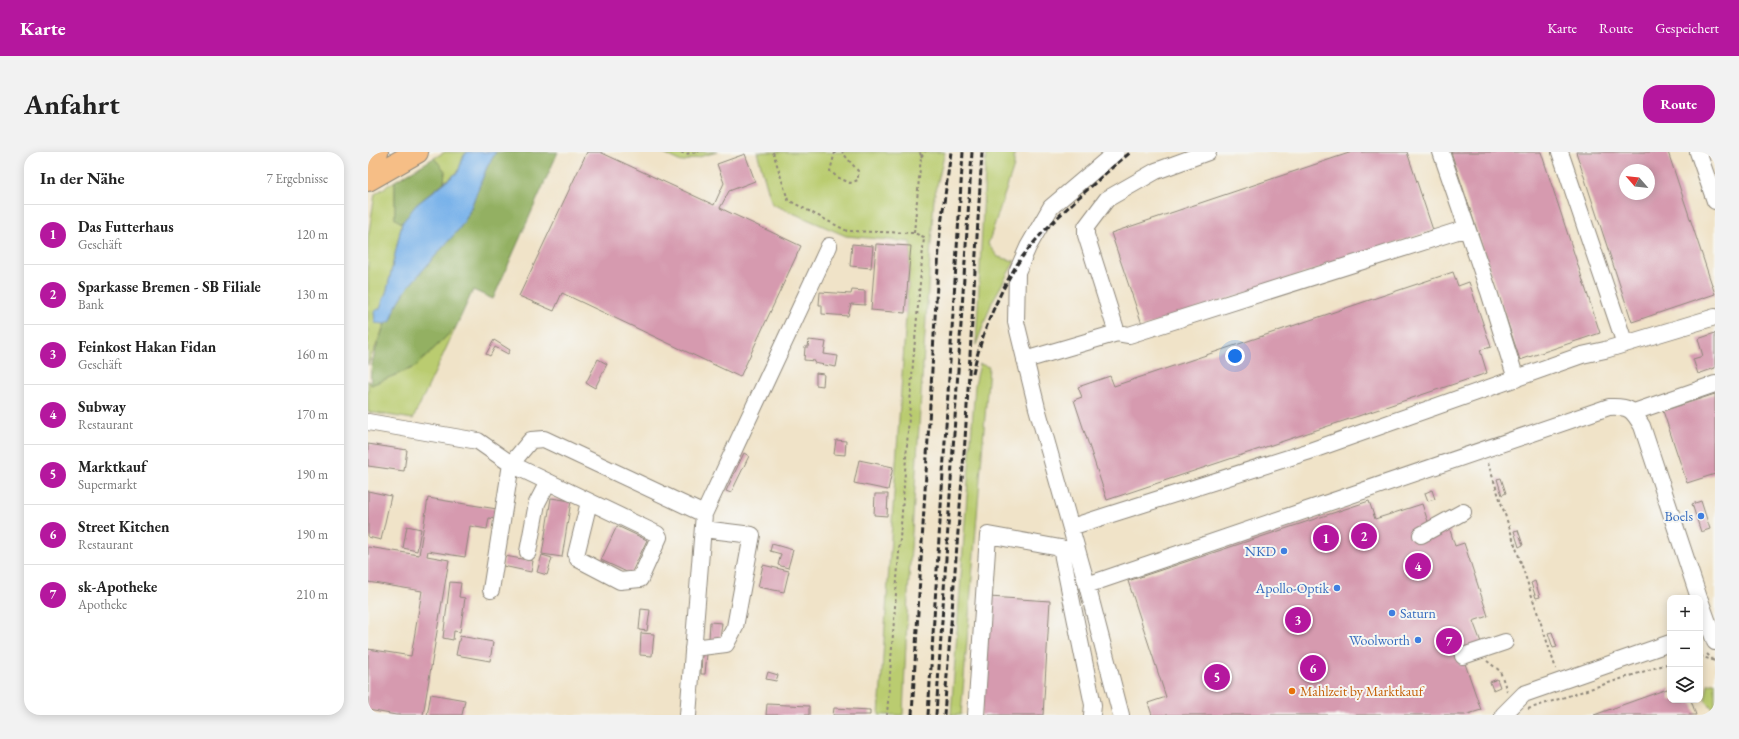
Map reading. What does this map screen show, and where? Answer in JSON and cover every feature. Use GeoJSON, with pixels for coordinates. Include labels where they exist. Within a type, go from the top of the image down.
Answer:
{"type":"FeatureCollection","features":[{"type":"Feature","properties":{"kind":"highway"},"geometry":{"type":"LineString","coordinates":[[368,157],[377,152]]}},
{"type":"Feature","properties":{"kind":"highway"},"geometry":{"type":"LineString","coordinates":[[368,180],[417,152]]}},
{"type":"Feature","properties":{"kind":"street"},"geometry":{"type":"LineString","coordinates":[[1116,152],[1051,207],[1028,247],[1017,272],[1016,322],[1037,408],[1087,585],[1121,715]]}},
{"type":"Feature","properties":{"kind":"street"},"geometry":{"type":"LineString","coordinates":[[1117,333],[1086,235],[1086,227],[1107,199],[1156,170],[1208,152]]}},
{"type":"Feature","properties":{"kind":"street"},"geometry":{"type":"LineString","coordinates":[[1441,152],[1516,379]]}},
{"type":"Feature","properties":{"kind":"street"},"geometry":{"type":"LineString","coordinates":[[1560,152],[1625,344]]}},
{"type":"Feature","properties":{"kind":"street"},"geometry":{"type":"LineString","coordinates":[[1698,152],[1715,201]]}},
{"type":"Feature","properties":{"kind":"street"},"geometry":{"type":"LineString","coordinates":[[1025,360],[1117,333],[1130,335],[1467,228]]}},
{"type":"Feature","properties":{"kind":"street"},"geometry":{"type":"LineString","coordinates":[[688,715],[704,521],[829,246]]}},
{"type":"Feature","properties":{"kind":"street"},"geometry":{"type":"LineString","coordinates":[[1070,527],[1307,452],[1582,355],[1625,344],[1715,317]]}},
{"type":"Feature","properties":{"kind":"street"},"geometry":{"type":"LineString","coordinates":[[1634,412],[1715,384]]}},
{"type":"Feature","properties":{"kind":"street"},"geometry":{"type":"LineString","coordinates":[[1087,585],[1477,451],[1609,407],[1623,406],[1634,412],[1642,426],[1699,595]]}},
{"type":"Feature","properties":{"kind":"street"},"geometry":{"type":"LineString","coordinates":[[368,422],[478,441],[511,464],[657,534],[659,537],[640,579],[620,580],[578,559],[576,555],[589,502]]}},
{"type":"Feature","properties":{"kind":"street"},"geometry":{"type":"LineString","coordinates":[[491,590],[511,464],[531,440],[544,439],[704,521],[752,535],[735,627],[726,644],[693,648]]}},
{"type":"Feature","properties":{"kind":"street"},"geometry":{"type":"LineString","coordinates":[[528,552],[537,503],[548,482]]}},
{"type":"Feature","properties":{"kind":"street"},"geometry":{"type":"LineString","coordinates":[[1421,535],[1463,512]]}},
{"type":"Feature","properties":{"kind":"street"},"geometry":{"type":"LineString","coordinates":[[976,715],[988,535],[1077,551]]}},
{"type":"Feature","properties":{"kind":"street"},"geometry":{"type":"LineString","coordinates":[[1061,548],[1093,705],[1092,715]]}},
{"type":"Feature","properties":{"kind":"street"},"geometry":{"type":"LineString","coordinates":[[1703,612],[1708,635]]}},
{"type":"Feature","properties":{"kind":"street"},"geometry":{"type":"LineString","coordinates":[[1469,654],[1505,642]]}},
{"type":"Feature","properties":{"kind":"street"},"geometry":{"type":"LineString","coordinates":[[1507,710],[1524,694],[1667,644]]}},
{"type":"Feature","properties":{"kind":"path"},"geometry":{"type":"LineString","coordinates":[[681,152],[685,154],[699,152]]}},
{"type":"Feature","properties":{"kind":"path"},"geometry":{"type":"LineString","coordinates":[[773,152],[788,200],[847,231],[914,233],[924,237],[913,363],[887,715]]}},
{"type":"Feature","properties":{"kind":"path"},"geometry":{"type":"LineString","coordinates":[[835,152],[830,171],[837,177],[850,183],[858,180],[858,171],[842,152]]}},
{"type":"Feature","properties":{"kind":"path"},"geometry":{"type":"LineString","coordinates":[[914,233],[921,157],[920,152]]}},
{"type":"Feature","properties":{"kind":"path"},"geometry":{"type":"LineString","coordinates":[[921,157],[925,152]]}},
{"type":"Feature","properties":{"kind":"path"},"geometry":{"type":"LineString","coordinates":[[1477,451],[1552,654],[1554,683],[1564,697]]}},
{"type":"Feature","properties":{"kind":"path"},"geometry":{"type":"LineString","coordinates":[[1469,654],[1500,672],[1507,710],[1520,714],[1526,710],[1564,697],[1667,664]]}},
{"type":"Feature","properties":{"kind":"path"},"geometry":{"type":"LineString","coordinates":[[1703,657],[1715,661]]}},
{"type":"Feature","properties":{"kind":"green space"},"geometry":{"type":"Polygon","coordinates":[[[445,152],[468,152],[464,155],[458,172],[444,182],[445,171],[434,158],[445,152]]]}},
{"type":"Feature","properties":{"kind":"green space"},"geometry":{"type":"Polygon","coordinates":[[[496,152],[558,152],[493,299],[473,290],[456,327],[415,367],[371,385],[370,378],[372,363],[385,324],[391,321],[396,306],[408,287],[459,229],[467,217],[487,167],[496,152]]]}},
{"type":"Feature","properties":{"kind":"green space"},"geometry":{"type":"Polygon","coordinates":[[[660,152],[717,152],[681,162],[660,152]]]}},
{"type":"Feature","properties":{"kind":"green space"},"geometry":{"type":"Polygon","coordinates":[[[757,152],[945,152],[934,198],[908,594],[903,715],[879,715],[911,242],[846,236],[772,204],[757,152]]]}},
{"type":"Feature","properties":{"kind":"green space"},"geometry":{"type":"Polygon","coordinates":[[[986,152],[1014,152],[1014,166],[988,244],[998,257],[1015,261],[992,302],[976,345],[986,152]]]}},
{"type":"Feature","properties":{"kind":"green space"},"geometry":{"type":"Polygon","coordinates":[[[434,158],[445,171],[444,182],[416,205],[402,223],[395,219],[395,181],[434,158]]]}},
{"type":"Feature","properties":{"kind":"green space"},"geometry":{"type":"Polygon","coordinates":[[[395,181],[395,219],[402,223],[387,290],[380,308],[379,323],[385,324],[368,365],[368,237],[375,194],[395,181]]]}},
{"type":"Feature","properties":{"kind":"green space"},"geometry":{"type":"Polygon","coordinates":[[[456,327],[413,419],[368,412],[368,380],[371,385],[415,367],[456,327]]]}},
{"type":"Feature","properties":{"kind":"green space"},"geometry":{"type":"Polygon","coordinates":[[[980,364],[989,367],[961,715],[951,715],[975,385],[980,364]]]}},
{"type":"Feature","properties":{"kind":"green space"},"geometry":{"type":"Polygon","coordinates":[[[1715,682],[1715,711],[1705,700],[1708,684],[1715,682]]]}},
{"type":"Feature","properties":{"kind":"water"},"geometry":{"type":"Polygon","coordinates":[[[468,152],[496,152],[487,167],[467,217],[459,229],[408,287],[396,306],[391,321],[385,324],[375,323],[374,312],[380,308],[387,290],[402,223],[416,205],[458,172],[464,155],[468,152]]]}},
{"type":"Feature","properties":{"kind":"building"},"geometry":{"type":"Polygon","coordinates":[[[587,152],[600,152],[714,205],[724,183],[717,164],[745,154],[755,181],[729,191],[720,208],[801,246],[740,377],[562,293],[554,311],[519,296],[587,152]]]}},
{"type":"Feature","properties":{"kind":"building"},"geometry":{"type":"Polygon","coordinates":[[[1352,152],[1407,152],[1433,230],[1143,327],[1111,233],[1352,152]]]}},
{"type":"Feature","properties":{"kind":"building"},"geometry":{"type":"Polygon","coordinates":[[[1451,152],[1541,152],[1600,333],[1520,360],[1451,152]]]}},
{"type":"Feature","properties":{"kind":"building"},"geometry":{"type":"Polygon","coordinates":[[[1576,152],[1668,152],[1715,294],[1632,322],[1576,152]]]}},
{"type":"Feature","properties":{"kind":"building"},"geometry":{"type":"Polygon","coordinates":[[[852,244],[873,246],[871,268],[850,266],[852,244]]]}},
{"type":"Feature","properties":{"kind":"building"},"geometry":{"type":"Polygon","coordinates":[[[876,244],[911,246],[905,313],[871,310],[876,244]]]}},
{"type":"Feature","properties":{"kind":"building"},"geometry":{"type":"Polygon","coordinates":[[[1453,272],[1458,286],[1469,282],[1491,347],[1480,350],[1487,373],[1107,500],[1074,400],[1082,397],[1078,387],[1110,376],[1114,386],[1453,272]]]}},
{"type":"Feature","properties":{"kind":"building"},"geometry":{"type":"Polygon","coordinates":[[[852,290],[865,291],[865,305],[851,304],[848,316],[822,314],[822,305],[819,305],[820,292],[851,294],[852,290]]]}},
{"type":"Feature","properties":{"kind":"building"},"geometry":{"type":"Polygon","coordinates":[[[1715,333],[1715,368],[1698,374],[1693,359],[1703,356],[1698,339],[1715,333]]]}},
{"type":"Feature","properties":{"kind":"building"},"geometry":{"type":"Polygon","coordinates":[[[494,340],[510,350],[508,354],[495,347],[490,356],[486,354],[494,340]]]}},
{"type":"Feature","properties":{"kind":"building"},"geometry":{"type":"Polygon","coordinates":[[[809,340],[826,342],[824,354],[838,356],[836,367],[814,363],[815,361],[804,360],[805,347],[808,347],[809,340]]]}},
{"type":"Feature","properties":{"kind":"building"},"geometry":{"type":"Polygon","coordinates":[[[598,359],[607,364],[595,388],[586,383],[598,359]]]}},
{"type":"Feature","properties":{"kind":"building"},"geometry":{"type":"Polygon","coordinates":[[[816,373],[824,374],[823,386],[816,385],[816,373]]]}},
{"type":"Feature","properties":{"kind":"building"},"geometry":{"type":"Polygon","coordinates":[[[1715,394],[1715,474],[1687,483],[1663,411],[1715,394]]]}},
{"type":"Feature","properties":{"kind":"building"},"geometry":{"type":"Polygon","coordinates":[[[836,440],[846,441],[845,455],[834,454],[836,440]]]}},
{"type":"Feature","properties":{"kind":"building"},"geometry":{"type":"Polygon","coordinates":[[[368,444],[407,450],[404,471],[368,466],[368,444]]]}},
{"type":"Feature","properties":{"kind":"building"},"geometry":{"type":"Polygon","coordinates":[[[744,453],[749,456],[731,493],[726,491],[744,453]]]}},
{"type":"Feature","properties":{"kind":"building"},"geometry":{"type":"Polygon","coordinates":[[[859,460],[893,467],[888,490],[854,483],[859,460]]]}},
{"type":"Feature","properties":{"kind":"building"},"geometry":{"type":"Polygon","coordinates":[[[1501,478],[1506,493],[1502,495],[1497,479],[1501,478]]]}},
{"type":"Feature","properties":{"kind":"building"},"geometry":{"type":"Polygon","coordinates":[[[1432,490],[1435,499],[1428,501],[1425,493],[1432,490]]]}},
{"type":"Feature","properties":{"kind":"building"},"geometry":{"type":"Polygon","coordinates":[[[368,491],[391,496],[381,540],[368,537],[368,491]]]}},
{"type":"Feature","properties":{"kind":"building"},"geometry":{"type":"Polygon","coordinates":[[[875,494],[888,494],[887,516],[874,515],[875,494]]]}},
{"type":"Feature","properties":{"kind":"building"},"geometry":{"type":"Polygon","coordinates":[[[428,498],[497,509],[495,519],[489,518],[487,529],[470,526],[465,557],[428,551],[427,556],[449,560],[423,715],[396,715],[368,710],[368,649],[411,656],[422,591],[368,582],[368,547],[419,555],[428,498]]]}},
{"type":"Feature","properties":{"kind":"building"},"geometry":{"type":"Polygon","coordinates":[[[551,498],[571,501],[562,557],[542,554],[551,498]]]}},
{"type":"Feature","properties":{"kind":"building"},"geometry":{"type":"Polygon","coordinates":[[[1369,501],[1375,519],[1422,504],[1432,533],[1449,527],[1455,546],[1464,543],[1488,616],[1473,621],[1482,645],[1461,652],[1481,710],[1465,715],[1152,715],[1148,703],[1166,697],[1128,581],[1369,501]]]}},
{"type":"Feature","properties":{"kind":"building","name":"Boels"},"geometry":{"type":"Polygon","coordinates":[[[1701,501],[1710,529],[1701,532],[1692,504],[1701,501]]]}},
{"type":"Feature","properties":{"kind":"building"},"geometry":{"type":"Polygon","coordinates":[[[407,526],[421,529],[417,551],[403,548],[407,526]]]}},
{"type":"Feature","properties":{"kind":"building"},"geometry":{"type":"Polygon","coordinates":[[[617,526],[647,540],[631,574],[601,560],[617,526]]]}},
{"type":"Feature","properties":{"kind":"building"},"geometry":{"type":"Polygon","coordinates":[[[1518,530],[1523,545],[1519,547],[1514,531],[1518,530]]]}},
{"type":"Feature","properties":{"kind":"building"},"geometry":{"type":"Polygon","coordinates":[[[772,544],[793,550],[788,568],[778,565],[781,554],[770,551],[772,544]]]}},
{"type":"Feature","properties":{"kind":"building"},"geometry":{"type":"Polygon","coordinates":[[[542,555],[552,558],[547,575],[537,572],[542,555]]]}},
{"type":"Feature","properties":{"kind":"building"},"geometry":{"type":"Polygon","coordinates":[[[505,556],[533,561],[531,572],[503,566],[505,556]]]}},
{"type":"Feature","properties":{"kind":"building"},"geometry":{"type":"Polygon","coordinates":[[[763,565],[789,571],[784,592],[758,587],[763,565]]]}},
{"type":"Feature","properties":{"kind":"building"},"geometry":{"type":"Polygon","coordinates":[[[1535,581],[1540,597],[1536,598],[1531,583],[1535,581]]]}},
{"type":"Feature","properties":{"kind":"building"},"geometry":{"type":"Polygon","coordinates":[[[450,582],[461,583],[459,597],[465,598],[460,632],[454,631],[453,640],[443,638],[450,582]]]}},
{"type":"Feature","properties":{"kind":"building"},"geometry":{"type":"Polygon","coordinates":[[[989,597],[1050,601],[1043,715],[981,715],[989,597]]]}},
{"type":"Feature","properties":{"kind":"building"},"geometry":{"type":"Polygon","coordinates":[[[641,609],[650,610],[647,631],[639,630],[641,609]]]}},
{"type":"Feature","properties":{"kind":"building"},"geometry":{"type":"Polygon","coordinates":[[[710,622],[722,623],[720,640],[709,639],[710,622]]]}},
{"type":"Feature","properties":{"kind":"building"},"geometry":{"type":"Polygon","coordinates":[[[1552,632],[1557,647],[1553,648],[1548,633],[1552,632]]]}},
{"type":"Feature","properties":{"kind":"building"},"geometry":{"type":"Polygon","coordinates":[[[641,633],[654,634],[652,656],[640,655],[641,633]]]}},
{"type":"Feature","properties":{"kind":"building"},"geometry":{"type":"Polygon","coordinates":[[[460,636],[493,642],[490,661],[456,655],[460,636]]]}},
{"type":"Feature","properties":{"kind":"building"},"geometry":{"type":"Polygon","coordinates":[[[702,654],[707,654],[705,674],[701,674],[702,654]]]}},
{"type":"Feature","properties":{"kind":"building"},"geometry":{"type":"Polygon","coordinates":[[[768,672],[778,675],[776,681],[766,679],[768,672]]]}},
{"type":"Feature","properties":{"kind":"building"},"geometry":{"type":"Polygon","coordinates":[[[1497,679],[1500,687],[1493,690],[1490,682],[1497,679]]]}},
{"type":"Feature","properties":{"kind":"building"},"geometry":{"type":"Polygon","coordinates":[[[1667,689],[1667,703],[1692,703],[1696,715],[1594,715],[1667,689]]]}},
{"type":"Feature","properties":{"kind":"building"},"geometry":{"type":"Polygon","coordinates":[[[431,694],[465,700],[462,715],[427,715],[431,694]]]}},
{"type":"Feature","properties":{"kind":"building"},"geometry":{"type":"Polygon","coordinates":[[[767,704],[809,706],[809,715],[766,715],[767,704]]]}},
{"type":"Feature","properties":{"kind":"building"},"geometry":{"type":"Polygon","coordinates":[[[834,708],[870,710],[870,715],[833,715],[834,708]]]}},
{"type":"Feature","properties":{"kind":"railway"},"geometry":{"type":"LineString","coordinates":[[912,715],[940,232],[951,152]]}},
{"type":"Feature","properties":{"kind":"railway"},"geometry":{"type":"LineString","coordinates":[[928,715],[963,152]]}},
{"type":"Feature","properties":{"kind":"railway"},"geometry":{"type":"LineString","coordinates":[[936,715],[972,152]]}},
{"type":"Feature","properties":{"kind":"railway"},"geometry":{"type":"LineString","coordinates":[[944,715],[965,440],[982,152]]}},
{"type":"Feature","properties":{"kind":"railway"},"geometry":{"type":"LineString","coordinates":[[973,373],[985,330],[1003,289],[1024,254],[1038,237],[1062,213],[1131,152]]}},
{"type":"Feature","properties":{"kind":"place","name":"Boels"},"geometry":{"type":"Point","coordinates":[1701,516]}},
{"type":"Feature","properties":{"kind":"place","name":"Sparkasse Bremen - SB Filiale"},"geometry":{"type":"Point","coordinates":[1364,536]}},
{"type":"Feature","properties":{"kind":"place","name":"Das Futterhaus"},"geometry":{"type":"Point","coordinates":[1326,538]}},
{"type":"Feature","properties":{"kind":"place","name":"NKD"},"geometry":{"type":"Point","coordinates":[1284,551]}},
{"type":"Feature","properties":{"kind":"place","name":"Subway"},"geometry":{"type":"Point","coordinates":[1418,566]}},
{"type":"Feature","properties":{"kind":"place","name":"Apollo-Optik"},"geometry":{"type":"Point","coordinates":[1337,588]}},
{"type":"Feature","properties":{"kind":"place","name":"Saturn"},"geometry":{"type":"Point","coordinates":[1392,613]}},
{"type":"Feature","properties":{"kind":"place","name":"Feinkost Hakan Fidan"},"geometry":{"type":"Point","coordinates":[1298,620]}},
{"type":"Feature","properties":{"kind":"place","name":"Woolworth"},"geometry":{"type":"Point","coordinates":[1418,640]}},
{"type":"Feature","properties":{"kind":"place","name":"sk-Apotheke"},"geometry":{"type":"Point","coordinates":[1449,641]}},
{"type":"Feature","properties":{"kind":"place","name":"Street Kitchen"},"geometry":{"type":"Point","coordinates":[1313,668]}},
{"type":"Feature","properties":{"kind":"place","name":"Marktkauf"},"geometry":{"type":"Point","coordinates":[1217,677]}},
{"type":"Feature","properties":{"kind":"place","name":"Mahlzeit by Marktkauf"},"geometry":{"type":"Point","coordinates":[1292,691]}}]}
